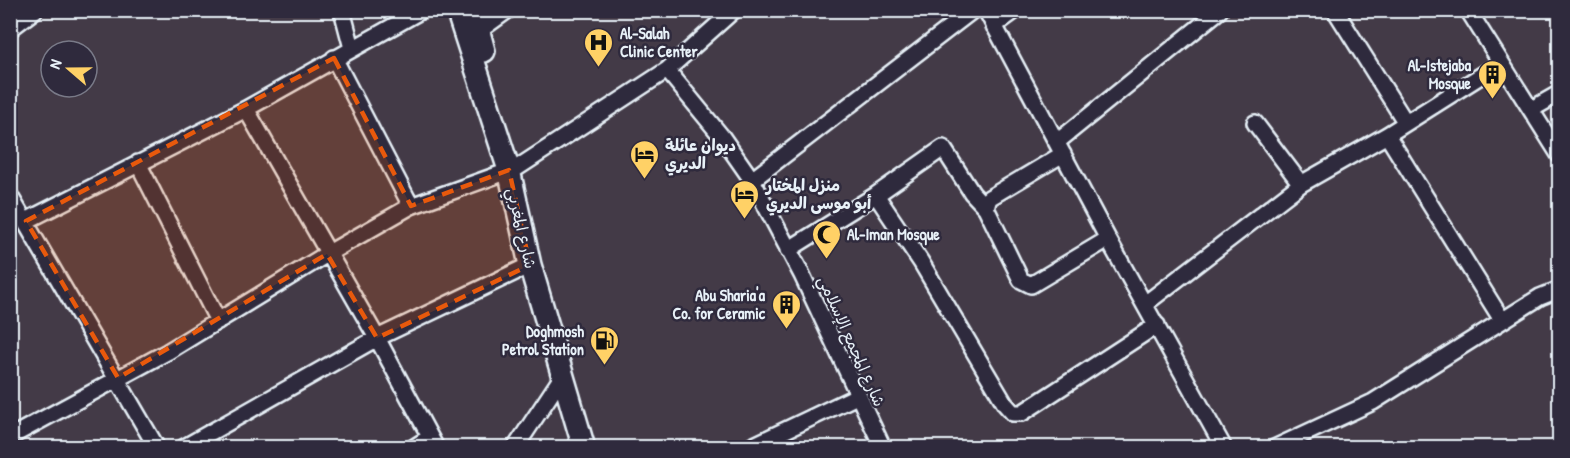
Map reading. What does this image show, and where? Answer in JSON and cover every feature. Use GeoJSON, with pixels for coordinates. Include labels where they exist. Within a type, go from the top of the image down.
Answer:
{"type":"FeatureCollection","features":[{"type":"Feature","properties":{"kind":"main road","name":"شارع المغربي"},"geometry":{"type":"LineString","coordinates":[[457,10],[513,169],[530,265],[584,447]]}},
{"type":"Feature","properties":{"kind":"main road","name":"شارع المغربي"},"geometry":{"type":"LineString","coordinates":[[476,21],[513,169],[594,447]]}},
{"type":"Feature","properties":{"kind":"street"},"geometry":{"type":"LineString","coordinates":[[10,29],[35,10]]}},
{"type":"Feature","properties":{"kind":"street"},"geometry":{"type":"LineString","coordinates":[[342,10],[352,48]]}},
{"type":"Feature","properties":{"kind":"street"},"geometry":{"type":"LineString","coordinates":[[26,221],[246,109],[422,10]]}},
{"type":"Feature","properties":{"kind":"street"},"geometry":{"type":"LineString","coordinates":[[476,21],[508,10]]}},
{"type":"Feature","properties":{"kind":"street"},"geometry":{"type":"LineString","coordinates":[[11,435],[218,321],[411,206],[513,169],[667,70],[734,10]]}},
{"type":"Feature","properties":{"kind":"street"},"geometry":{"type":"LineString","coordinates":[[752,180],[973,10]]}},
{"type":"Feature","properties":{"kind":"street"},"geometry":{"type":"LineString","coordinates":[[986,10],[1108,239],[1224,447]]}},
{"type":"Feature","properties":{"kind":"street"},"geometry":{"type":"LineString","coordinates":[[994,26],[1016,10]]}},
{"type":"Feature","properties":{"kind":"street"},"geometry":{"type":"LineString","coordinates":[[986,208],[989,198],[1060,148],[1220,10]]}},
{"type":"Feature","properties":{"kind":"street"},"geometry":{"type":"LineString","coordinates":[[1335,10],[1406,123]]}},
{"type":"Feature","properties":{"kind":"street"},"geometry":{"type":"LineString","coordinates":[[1468,10],[1560,156]]}},
{"type":"Feature","properties":{"kind":"street"},"geometry":{"type":"LineString","coordinates":[[334,58],[411,206]]}},
{"type":"Feature","properties":{"kind":"street"},"geometry":{"type":"LineString","coordinates":[[1145,304],[1301,184],[1387,135],[1501,63]]}},
{"type":"Feature","properties":{"kind":"street","name":"شارع المجمع الإسلامي"},"geometry":{"type":"LineString","coordinates":[[667,70],[722,137],[752,180],[883,447]]}},
{"type":"Feature","properties":{"kind":"street"},"geometry":{"type":"LineString","coordinates":[[1532,109],[1560,93]]}},
{"type":"Feature","properties":{"kind":"street"},"geometry":{"type":"LineString","coordinates":[[246,109],[377,338],[433,442],[413,447]]}},
{"type":"Feature","properties":{"kind":"street"},"geometry":{"type":"LineString","coordinates":[[1255,123],[1301,184]]}},
{"type":"Feature","properties":{"kind":"street"},"geometry":{"type":"LineString","coordinates":[[1387,135],[1502,320]]}},
{"type":"Feature","properties":{"kind":"street"},"geometry":{"type":"LineString","coordinates":[[788,250],[876,195],[943,148],[972,192],[986,208],[1025,284],[1031,285],[1108,239]]}},
{"type":"Feature","properties":{"kind":"street"},"geometry":{"type":"LineString","coordinates":[[138,162],[218,321]]}},
{"type":"Feature","properties":{"kind":"street"},"geometry":{"type":"LineString","coordinates":[[876,195],[921,262],[1005,404],[1013,413],[1022,413],[1157,325]]}},
{"type":"Feature","properties":{"kind":"street"},"geometry":{"type":"LineString","coordinates":[[10,196],[157,447]]}},
{"type":"Feature","properties":{"kind":"street"},"geometry":{"type":"LineString","coordinates":[[183,447],[377,338],[530,265]]}},
{"type":"Feature","properties":{"kind":"street"},"geometry":{"type":"LineString","coordinates":[[1274,447],[1373,402],[1540,297],[1560,289]]}},
{"type":"Feature","properties":{"kind":"street"},"geometry":{"type":"LineString","coordinates":[[514,447],[564,374]]}},
{"type":"Feature","properties":{"kind":"street"},"geometry":{"type":"LineString","coordinates":[[748,447],[772,442],[857,396]]}},
{"type":"Feature","properties":{"kind":"highlighted area"},"geometry":{"type":"Polygon","coordinates":[[[334,58],[411,206],[509,170],[530,265],[377,338],[327,254],[118,378],[26,221],[334,58]]]}},
{"type":"Feature","properties":{"kind":"place","name":"Al-Salah Clinic Center"},"geometry":{"type":"Point","coordinates":[599,68]}},
{"type":"Feature","properties":{"kind":"place","name":"Al-Istejaba Mosque"},"geometry":{"type":"Point","coordinates":[1492,100]}},
{"type":"Feature","properties":{"kind":"place","name":"ديوان عائلة الديري"},"geometry":{"type":"Point","coordinates":[644,180]}},
{"type":"Feature","properties":{"kind":"place","name":"منزل المختار أبو موسى الديري"},"geometry":{"type":"Point","coordinates":[745,220]}},
{"type":"Feature","properties":{"kind":"place","name":"Al-Iman Mosque"},"geometry":{"type":"Point","coordinates":[826,260]}},
{"type":"Feature","properties":{"kind":"place","name":"Abu Sharia'a Co. for Ceramic"},"geometry":{"type":"Point","coordinates":[786,330]}},
{"type":"Feature","properties":{"kind":"place","name":"Doghmosh Petrol Station"},"geometry":{"type":"Point","coordinates":[605,366]}}]}
